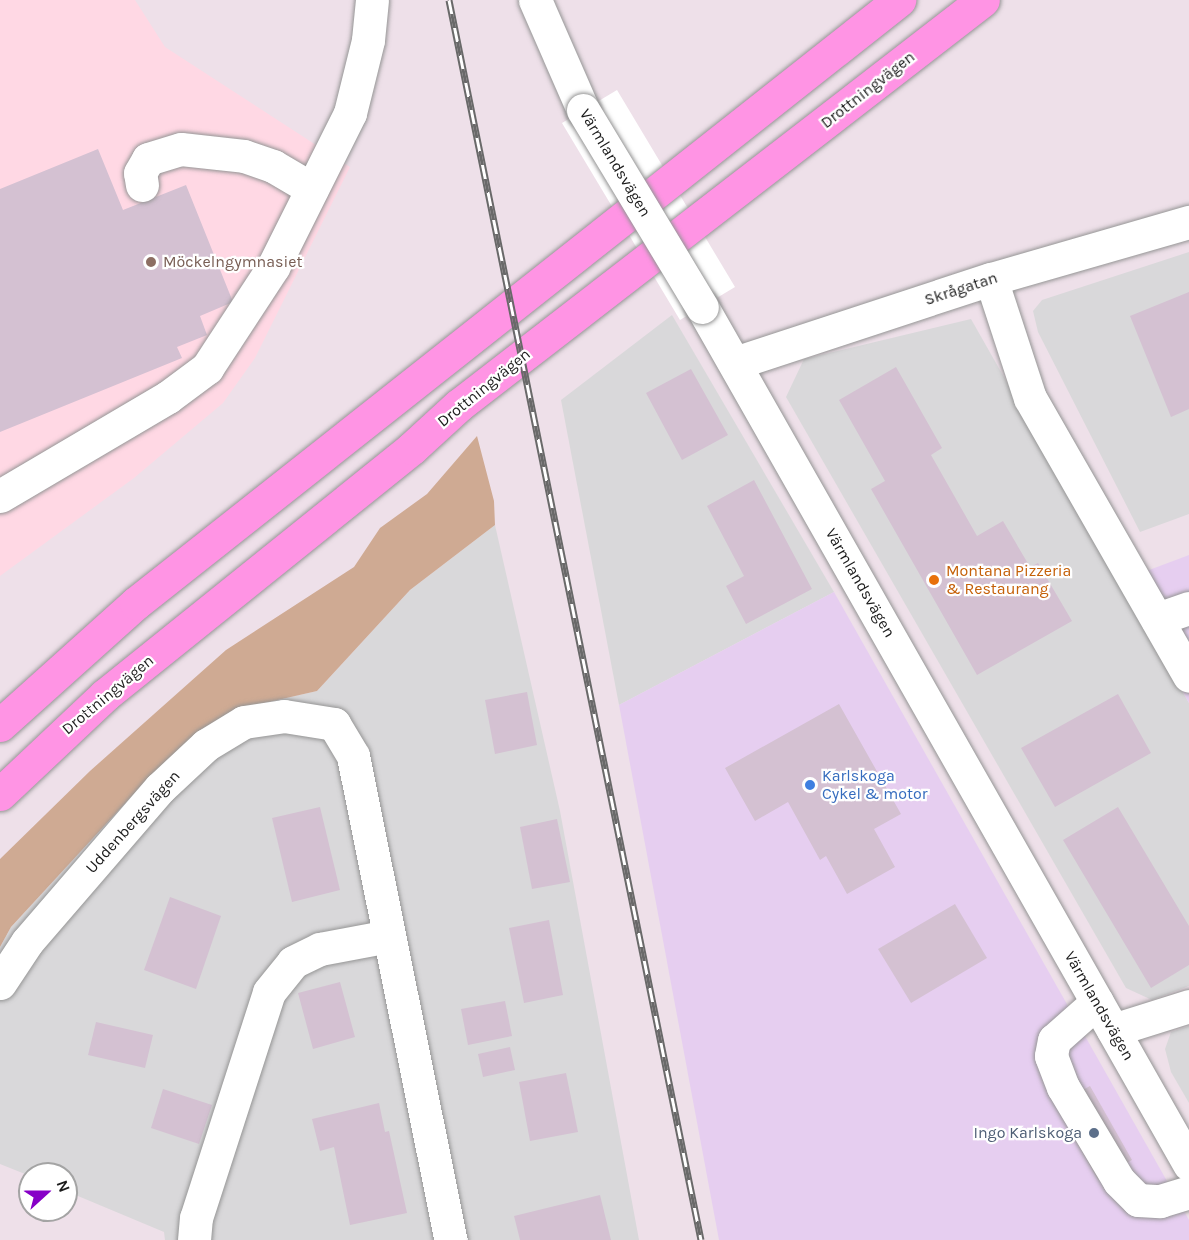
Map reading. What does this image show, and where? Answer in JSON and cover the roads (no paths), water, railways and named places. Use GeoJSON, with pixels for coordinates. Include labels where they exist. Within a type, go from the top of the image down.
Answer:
{"type":"FeatureCollection","features":[{"type":"Feature","properties":{"kind":"main road"},"geometry":{"type":"LineString","coordinates":[[0,725],[136,603],[899,0]]}},
{"type":"Feature","properties":{"kind":"main road","name":"Drottningvägen"},"geometry":{"type":"LineString","coordinates":[[0,794],[105,695],[412,448],[459,405],[983,0]]}},
{"type":"Feature","properties":{"kind":"street"},"geometry":{"type":"LineString","coordinates":[[0,496],[196,380],[273,267],[350,113],[368,40],[372,0]]}},
{"type":"Feature","properties":{"kind":"street","name":"Värmlandsvägen"},"geometry":{"type":"LineString","coordinates":[[535,0],[583,110],[735,363],[1189,1164]]}},
{"type":"Feature","properties":{"kind":"street"},"geometry":{"type":"LineString","coordinates":[[142,185],[140,173],[148,159],[181,149],[244,156],[273,166],[312,189]]}},
{"type":"Feature","properties":{"kind":"street","name":"Skrågatan"},"geometry":{"type":"LineString","coordinates":[[735,363],[991,279],[1189,222]]}},
{"type":"Feature","properties":{"kind":"street"},"geometry":{"type":"LineString","coordinates":[[991,279],[1030,398],[1189,676]]}},
{"type":"Feature","properties":{"kind":"street"},"geometry":{"type":"LineString","coordinates":[[1157,620],[1189,608]]}},
{"type":"Feature","properties":{"kind":"street","name":"Uddenbergsvägen"},"geometry":{"type":"LineString","coordinates":[[0,983],[27,942],[168,781],[206,745],[244,722],[284,716],[334,724],[352,756],[452,1240]]}},
{"type":"Feature","properties":{"kind":"street"},"geometry":{"type":"LineString","coordinates":[[194,1240],[196,1218],[269,992],[293,962],[320,949],[389,936]]}},
{"type":"Feature","properties":{"kind":"street"},"geometry":{"type":"LineString","coordinates":[[1189,1006],[1105,1016],[1053,1040],[1051,1056],[1063,1087],[1119,1181],[1138,1200],[1160,1201],[1189,1192]]}},
{"type":"Feature","properties":{"kind":"railway"},"geometry":{"type":"LineString","coordinates":[[449,0],[701,1240]]}},
{"type":"Feature","properties":{"kind":"place","name":"Möckelngymnasiet"},"geometry":{"type":"Point","coordinates":[151,262]}},
{"type":"Feature","properties":{"kind":"place","name":"Montana Pizzeria & Restaurang"},"geometry":{"type":"Point","coordinates":[934,580]}},
{"type":"Feature","properties":{"kind":"place","name":"Karlskoga Cykel & motor"},"geometry":{"type":"Point","coordinates":[810,785]}},
{"type":"Feature","properties":{"kind":"place","name":"Ingo Karlskoga"},"geometry":{"type":"Point","coordinates":[1094,1133]}}]}
